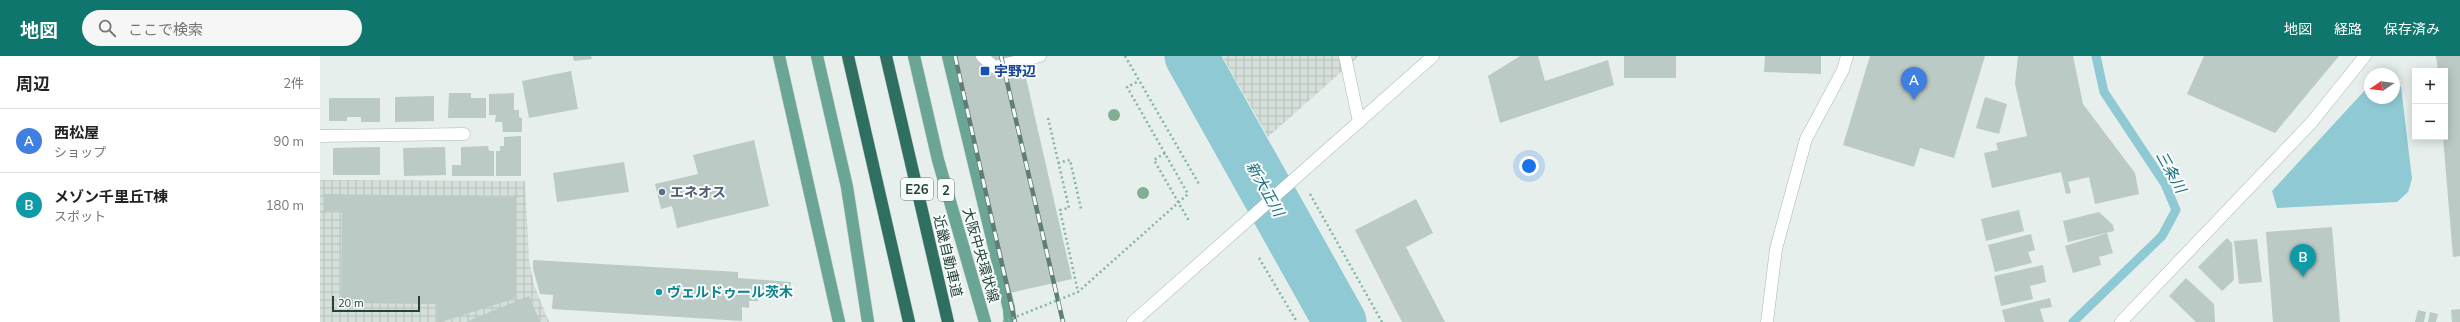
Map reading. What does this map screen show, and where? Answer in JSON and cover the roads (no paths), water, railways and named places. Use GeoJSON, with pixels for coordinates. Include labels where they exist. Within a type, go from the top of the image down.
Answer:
{"type":"FeatureCollection","features":[{"type":"Feature","properties":{"kind":"highway","name":"E26"},"geometry":{"type":"LineString","coordinates":[[848,56],[909,322]]}},
{"type":"Feature","properties":{"kind":"highway","name":"近畿自動車道"},"geometry":{"type":"LineString","coordinates":[[886,56],[948,322]]}},
{"type":"Feature","properties":{"kind":"main road"},"geometry":{"type":"LineString","coordinates":[[779,56],[839,322]]}},
{"type":"Feature","properties":{"kind":"main road"},"geometry":{"type":"LineString","coordinates":[[817,56],[847,187],[868,322]]}},
{"type":"Feature","properties":{"kind":"main road","name":"大阪中央環状線"},"geometry":{"type":"LineString","coordinates":[[914,56],[938,160],[985,322]]}},
{"type":"Feature","properties":{"kind":"main road"},"geometry":{"type":"LineString","coordinates":[[948,56],[1009,309],[1010,322]]}},
{"type":"Feature","properties":{"kind":"street"},"geometry":{"type":"LineString","coordinates":[[982,56],[994,67],[1040,56]]}},
{"type":"Feature","properties":{"kind":"street"},"geometry":{"type":"LineString","coordinates":[[1345,56],[1358,122]]}},
{"type":"Feature","properties":{"kind":"street"},"geometry":{"type":"LineString","coordinates":[[1133,322],[1433,56]]}},
{"type":"Feature","properties":{"kind":"street"},"geometry":{"type":"LineString","coordinates":[[1767,322],[1776,249],[1806,138],[1843,70],[1847,56]]}},
{"type":"Feature","properties":{"kind":"street"},"geometry":{"type":"LineString","coordinates":[[2120,322],[2311,123],[2365,56]]}},
{"type":"Feature","properties":{"kind":"street"},"geometry":{"type":"LineString","coordinates":[[320,136],[464,134]]}},
{"type":"Feature","properties":{"kind":"water"},"geometry":{"type":"Polygon","coordinates":[[[2400,86],[2401,87],[2412,179],[2408,192],[2397,202],[2277,208],[2272,191],[2364,91],[2364,104],[2400,104],[2400,86]]]}},
{"type":"Feature","properties":{"kind":"waterway","name":"新大正川"},"geometry":{"type":"LineString","coordinates":[[1191,56],[1340,322]]}},
{"type":"Feature","properties":{"kind":"waterway","name":"三条川"},"geometry":{"type":"LineString","coordinates":[[2073,322],[2162,236],[2176,210],[2165,184],[2104,92],[2096,56]]}},
{"type":"Feature","properties":{"kind":"railway"},"geometry":{"type":"LineString","coordinates":[[955,56],[1015,322]]}},
{"type":"Feature","properties":{"kind":"railway"},"geometry":{"type":"LineString","coordinates":[[1001,56],[1063,322]]}},
{"type":"Feature","properties":{"kind":"place","name":"宇野辺"},"geometry":{"type":"Point","coordinates":[985,71]}},
{"type":"Feature","properties":{"kind":"place","name":"西松屋"},"geometry":{"type":"Point","coordinates":[1914,100]}},
{"type":"Feature","properties":{"kind":"place","name":"エネオス"},"geometry":{"type":"Point","coordinates":[662,192]}},
{"type":"Feature","properties":{"kind":"place","name":"メゾン千里丘T棟"},"geometry":{"type":"Point","coordinates":[2303,277]}},
{"type":"Feature","properties":{"kind":"place","name":"ヴェルドゥール茨木"},"geometry":{"type":"Point","coordinates":[659,292]}}]}
